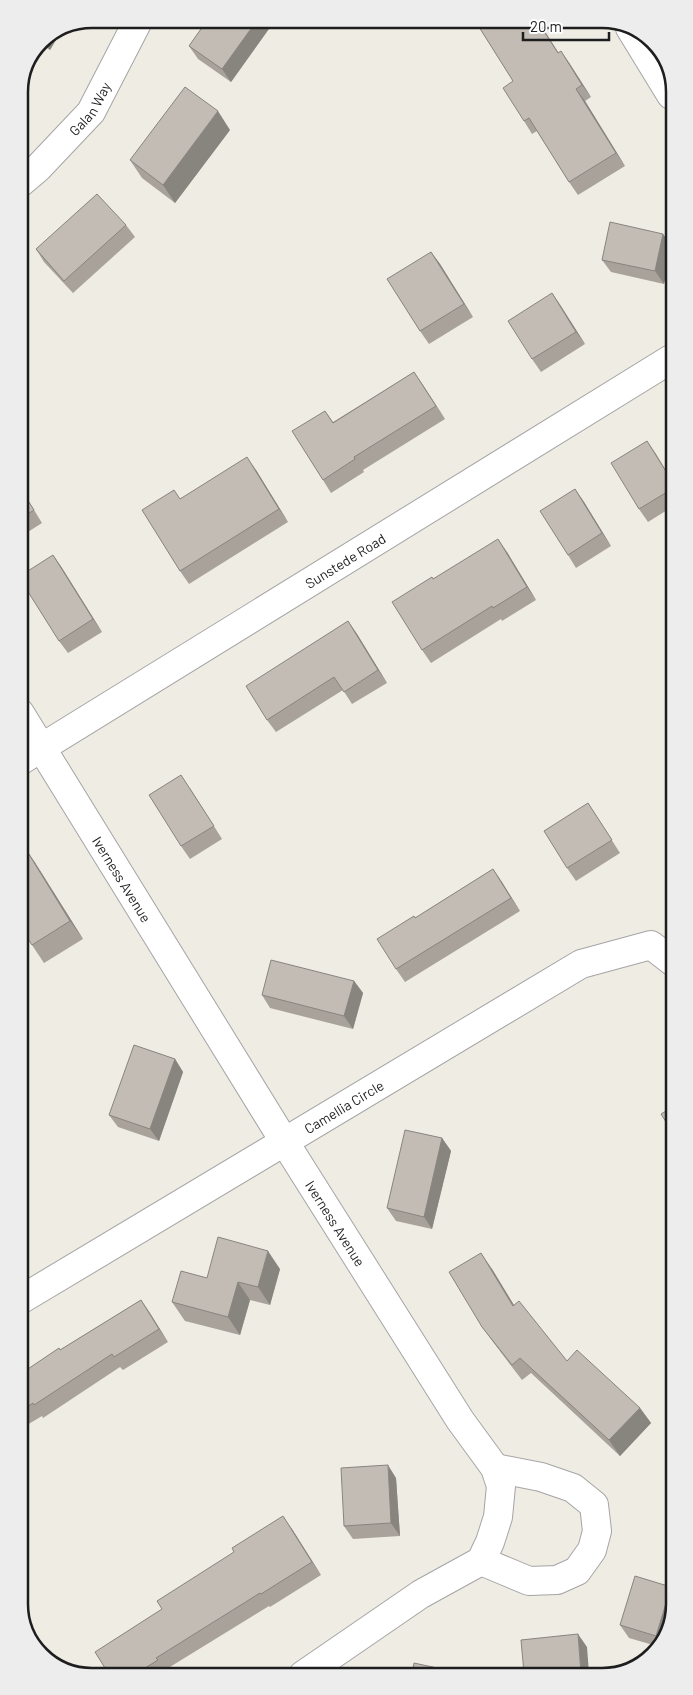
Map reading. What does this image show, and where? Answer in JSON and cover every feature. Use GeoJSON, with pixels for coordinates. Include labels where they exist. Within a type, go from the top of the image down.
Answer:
{"type":"FeatureCollection","features":[{"type":"Feature","properties":{"kind":"street","name":"Galan Way"},"geometry":{"type":"LineString","coordinates":[[28,176],[91,112],[135,27]]}},
{"type":"Feature","properties":{"kind":"street"},"geometry":{"type":"LineString","coordinates":[[635,37],[666,88]]}},
{"type":"Feature","properties":{"kind":"street","name":"Sunstede Road"},"geometry":{"type":"LineString","coordinates":[[31,754],[666,362]]}},
{"type":"Feature","properties":{"kind":"street","name":"Iverness Avenue"},"geometry":{"type":"LineString","coordinates":[[28,741],[31,754],[284,1141],[460,1420],[495,1468],[500,1486],[498,1517],[490,1542],[481,1561]]}},
{"type":"Feature","properties":{"kind":"street","name":"Camellia Circle"},"geometry":{"type":"LineString","coordinates":[[27,1296],[580,964],[651,945],[666,957]]}},
{"type":"Feature","properties":{"kind":"street"},"geometry":{"type":"LineString","coordinates":[[315,1667],[421,1594],[481,1561],[529,1581],[557,1580],[577,1571],[592,1550],[597,1531],[594,1505],[574,1488],[541,1477],[495,1468]]}},
{"type":"Feature","properties":{"kind":"building"},"geometry":{"type":"Polygon","coordinates":[[[202,27],[252,27],[222,69],[189,46],[202,27]]]}},
{"type":"Feature","properties":{"kind":"building"},"geometry":{"type":"Polygon","coordinates":[[[480,28],[542,28],[558,53],[561,51],[582,85],[576,89],[616,153],[569,182],[529,118],[524,121],[503,88],[513,81],[480,28]]]}},
{"type":"Feature","properties":{"kind":"building"},"geometry":{"type":"Polygon","coordinates":[[[185,87],[218,111],[163,185],[130,160],[185,87]]]}},
{"type":"Feature","properties":{"kind":"building"},"geometry":{"type":"Polygon","coordinates":[[[97,194],[126,225],[64,281],[36,249],[97,194]]]}},
{"type":"Feature","properties":{"kind":"building"},"geometry":{"type":"Polygon","coordinates":[[[610,222],[663,234],[655,271],[602,260],[610,222]]]}},
{"type":"Feature","properties":{"kind":"building"},"geometry":{"type":"Polygon","coordinates":[[[431,252],[464,304],[420,331],[387,279],[431,252]]]}},
{"type":"Feature","properties":{"kind":"building"},"geometry":{"type":"Polygon","coordinates":[[[552,293],[576,332],[532,359],[508,321],[552,293]]]}},
{"type":"Feature","properties":{"kind":"building"},"geometry":{"type":"Polygon","coordinates":[[[414,372],[436,406],[354,457],[355,459],[323,480],[292,431],[325,411],[333,423],[414,372]]]}},
{"type":"Feature","properties":{"kind":"building"},"geometry":{"type":"Polygon","coordinates":[[[647,441],[666,471],[666,493],[639,509],[611,463],[647,441]]]}},
{"type":"Feature","properties":{"kind":"building"},"geometry":{"type":"Polygon","coordinates":[[[247,457],[279,509],[180,571],[142,510],[174,490],[180,499],[247,457]]]}},
{"type":"Feature","properties":{"kind":"building"},"geometry":{"type":"Polygon","coordinates":[[[575,489],[602,533],[568,555],[540,511],[575,489]]]}},
{"type":"Feature","properties":{"kind":"building"},"geometry":{"type":"Polygon","coordinates":[[[28,500],[34,510],[28,514],[28,500]]]}},
{"type":"Feature","properties":{"kind":"building"},"geometry":{"type":"Polygon","coordinates":[[[498,539],[527,587],[493,608],[492,606],[422,650],[392,602],[498,539]]]}},
{"type":"Feature","properties":{"kind":"building"},"geometry":{"type":"Polygon","coordinates":[[[53,555],[93,619],[59,641],[28,591],[28,571],[53,555]]]}},
{"type":"Feature","properties":{"kind":"building"},"geometry":{"type":"Polygon","coordinates":[[[348,621],[378,670],[344,692],[334,677],[267,720],[246,686],[348,621]]]}},
{"type":"Feature","properties":{"kind":"building"},"geometry":{"type":"Polygon","coordinates":[[[181,775],[214,826],[181,846],[149,795],[181,775]]]}},
{"type":"Feature","properties":{"kind":"building"},"geometry":{"type":"Polygon","coordinates":[[[588,803],[612,840],[567,868],[544,831],[588,803]]]}},
{"type":"Feature","properties":{"kind":"building"},"geometry":{"type":"Polygon","coordinates":[[[27,852],[70,921],[32,945],[27,938],[27,852]]]}},
{"type":"Feature","properties":{"kind":"building"},"geometry":{"type":"Polygon","coordinates":[[[493,869],[511,898],[396,969],[377,939],[414,916],[415,918],[493,869]]]}},
{"type":"Feature","properties":{"kind":"building"},"geometry":{"type":"Polygon","coordinates":[[[271,960],[354,981],[344,1016],[262,995],[271,960]]]}},
{"type":"Feature","properties":{"kind":"building"},"geometry":{"type":"Polygon","coordinates":[[[134,1045],[175,1059],[150,1129],[109,1115],[134,1045]]]}},
{"type":"Feature","properties":{"kind":"building"},"geometry":{"type":"Polygon","coordinates":[[[666,1111],[666,1122],[661,1114],[666,1111]]]}},
{"type":"Feature","properties":{"kind":"building"},"geometry":{"type":"Polygon","coordinates":[[[405,1130],[442,1138],[424,1217],[387,1208],[405,1130]]]}},
{"type":"Feature","properties":{"kind":"building"},"geometry":{"type":"Polygon","coordinates":[[[218,1237],[268,1251],[258,1287],[238,1282],[228,1317],[172,1302],[181,1271],[207,1278],[218,1237]]]}},
{"type":"Feature","properties":{"kind":"building"},"geometry":{"type":"Polygon","coordinates":[[[481,1253],[513,1306],[519,1301],[567,1361],[577,1350],[640,1408],[609,1440],[520,1358],[512,1365],[482,1327],[449,1272],[481,1253]]]}},
{"type":"Feature","properties":{"kind":"building"},"geometry":{"type":"Polygon","coordinates":[[[141,1300],[159,1329],[114,1357],[112,1354],[34,1405],[33,1403],[27,1407],[27,1370],[59,1348],[60,1350],[141,1300]]]}},
{"type":"Feature","properties":{"kind":"building"},"geometry":{"type":"Polygon","coordinates":[[[388,1465],[391,1523],[344,1526],[341,1468],[388,1465]]]}},
{"type":"Feature","properties":{"kind":"building"},"geometry":{"type":"Polygon","coordinates":[[[283,1516],[312,1562],[156,1658],[158,1660],[146,1667],[104,1667],[95,1652],[162,1609],[157,1601],[234,1552],[232,1548],[283,1516]]]}},
{"type":"Feature","properties":{"kind":"building"},"geometry":{"type":"Polygon","coordinates":[[[635,1576],[666,1585],[666,1603],[656,1636],[620,1625],[635,1576]]]}},
{"type":"Feature","properties":{"kind":"building"},"geometry":{"type":"Polygon","coordinates":[[[578,1634],[581,1668],[524,1668],[521,1640],[578,1634]]]}},
{"type":"Feature","properties":{"kind":"building"},"geometry":{"type":"Polygon","coordinates":[[[414,1663],[436,1668],[413,1668],[414,1663]]]}}]}
